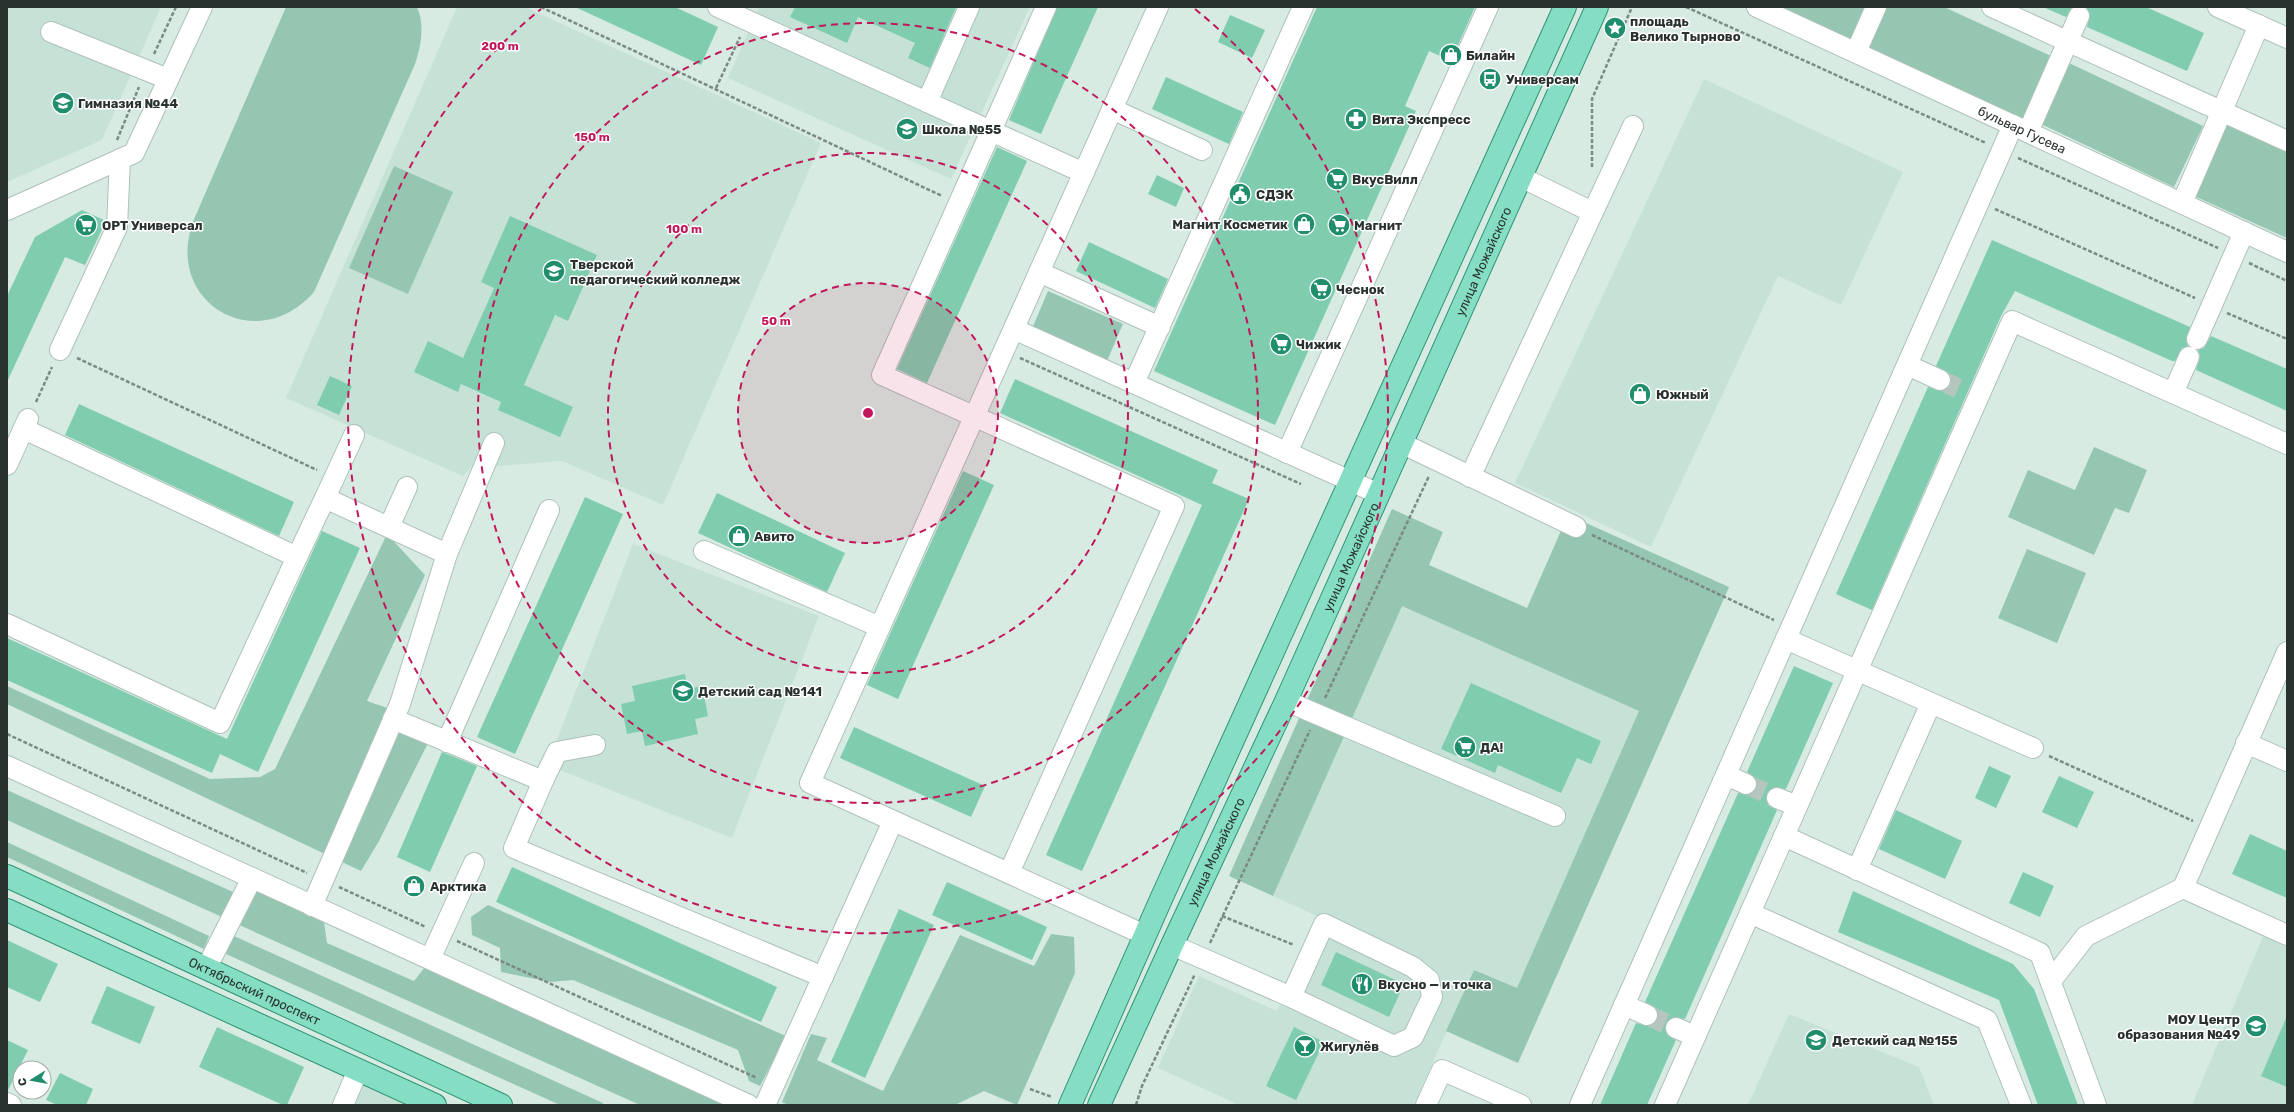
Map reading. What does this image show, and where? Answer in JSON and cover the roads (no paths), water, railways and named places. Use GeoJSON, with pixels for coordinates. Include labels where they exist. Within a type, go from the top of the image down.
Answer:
{"type":"FeatureCollection","features":[{"type":"Feature","properties":{"kind":"main road"},"geometry":{"type":"LineString","coordinates":[[1070,1105],[1565,7]]}},
{"type":"Feature","properties":{"kind":"main road","name":"улица Можайского"},"geometry":{"type":"LineString","coordinates":[[1099,1105],[1286,701],[1597,7]]}},
{"type":"Feature","properties":{"kind":"main road","name":"Октябрьский проспект"},"geometry":{"type":"LineString","coordinates":[[7,876],[502,1105]]}},
{"type":"Feature","properties":{"kind":"main road"},"geometry":{"type":"LineString","coordinates":[[7,910],[436,1105]]}},
{"type":"Feature","properties":{"kind":"street"},"geometry":{"type":"LineString","coordinates":[[8,212],[118,152],[134,153],[202,7]]}},
{"type":"Feature","properties":{"kind":"street"},"geometry":{"type":"LineString","coordinates":[[718,7],[1084,173]]}},
{"type":"Feature","properties":{"kind":"street"},"geometry":{"type":"LineString","coordinates":[[927,102],[969,7]]}},
{"type":"Feature","properties":{"kind":"street"},"geometry":{"type":"LineString","coordinates":[[1009,873],[1174,506],[882,375],[1046,7]]}},
{"type":"Feature","properties":{"kind":"street"},"geometry":{"type":"LineString","coordinates":[[1146,935],[810,783],[1158,7]]}},
{"type":"Feature","properties":{"kind":"street"},"geometry":{"type":"LineString","coordinates":[[1134,383],[1303,7]]}},
{"type":"Feature","properties":{"kind":"street"},"geometry":{"type":"LineString","coordinates":[[1287,453],[1488,7]]}},
{"type":"Feature","properties":{"kind":"street","name":"бульвар Гусева"},"geometry":{"type":"LineString","coordinates":[[1757,7],[2287,252]]}},
{"type":"Feature","properties":{"kind":"street"},"geometry":{"type":"LineString","coordinates":[[1856,52],[1876,7]]}},
{"type":"Feature","properties":{"kind":"street"},"geometry":{"type":"LineString","coordinates":[[1992,7],[2287,141]]}},
{"type":"Feature","properties":{"kind":"street"},"geometry":{"type":"LineString","coordinates":[[2218,7],[2287,38]]}},
{"type":"Feature","properties":{"kind":"street"},"geometry":{"type":"LineString","coordinates":[[1580,1105],[2002,150],[2021,129],[2068,41],[2079,16]]}},
{"type":"Feature","properties":{"kind":"street"},"geometry":{"type":"LineString","coordinates":[[2182,203],[2259,25]]}},
{"type":"Feature","properties":{"kind":"street"},"geometry":{"type":"LineString","coordinates":[[51,32],[168,79]]}},
{"type":"Feature","properties":{"kind":"street"},"geometry":{"type":"LineString","coordinates":[[1112,109],[1202,150]]}},
{"type":"Feature","properties":{"kind":"street"},"geometry":{"type":"LineString","coordinates":[[1470,477],[1633,126]]}},
{"type":"Feature","properties":{"kind":"street"},"geometry":{"type":"LineString","coordinates":[[60,350],[117,227],[118,152]]}},
{"type":"Feature","properties":{"kind":"street"},"geometry":{"type":"LineString","coordinates":[[1521,177],[1592,212]]}},
{"type":"Feature","properties":{"kind":"street"},"geometry":{"type":"LineString","coordinates":[[2197,339],[2244,232]]}},
{"type":"Feature","properties":{"kind":"street"},"geometry":{"type":"LineString","coordinates":[[1039,272],[1160,327]]}},
{"type":"Feature","properties":{"kind":"street"},"geometry":{"type":"LineString","coordinates":[[1664,1105],[1857,670],[1970,394],[2012,321],[2287,444]]}},
{"type":"Feature","properties":{"kind":"street"},"geometry":{"type":"LineString","coordinates":[[1014,329],[1379,494]]}},
{"type":"Feature","properties":{"kind":"street"},"geometry":{"type":"LineString","coordinates":[[2173,393],[2189,357]]}},
{"type":"Feature","properties":{"kind":"street"},"geometry":{"type":"LineString","coordinates":[[1907,366],[1940,380]]}},
{"type":"Feature","properties":{"kind":"street"},"geometry":{"type":"LineString","coordinates":[[7,465],[26,424],[297,557]]}},
{"type":"Feature","properties":{"kind":"street"},"geometry":{"type":"LineString","coordinates":[[7,624],[220,723],[354,435]]}},
{"type":"Feature","properties":{"kind":"street"},"geometry":{"type":"LineString","coordinates":[[312,906],[400,704],[447,554],[494,443]]}},
{"type":"Feature","properties":{"kind":"street"},"geometry":{"type":"LineString","coordinates":[[1401,443],[1576,527]]}},
{"type":"Feature","properties":{"kind":"street"},"geometry":{"type":"LineString","coordinates":[[389,527],[407,487]]}},
{"type":"Feature","properties":{"kind":"street"},"geometry":{"type":"LineString","coordinates":[[325,498],[447,554]]}},
{"type":"Feature","properties":{"kind":"street"},"geometry":{"type":"LineString","coordinates":[[447,742],[549,510]]}},
{"type":"Feature","properties":{"kind":"street"},"geometry":{"type":"LineString","coordinates":[[704,551],[880,627]]}},
{"type":"Feature","properties":{"kind":"street"},"geometry":{"type":"LineString","coordinates":[[1788,633],[1857,670],[2033,748]]}},
{"type":"Feature","properties":{"kind":"street"},"geometry":{"type":"LineString","coordinates":[[2051,981],[2086,936],[2182,888],[2287,652]]}},
{"type":"Feature","properties":{"kind":"street"},"geometry":{"type":"LineString","coordinates":[[1286,701],[1555,816]]}},
{"type":"Feature","properties":{"kind":"street"},"geometry":{"type":"LineString","coordinates":[[1857,870],[1931,703]]}},
{"type":"Feature","properties":{"kind":"street"},"geometry":{"type":"LineString","coordinates":[[393,719],[543,782]]}},
{"type":"Feature","properties":{"kind":"street"},"geometry":{"type":"LineString","coordinates":[[2246,744],[2287,761]]}},
{"type":"Feature","properties":{"kind":"street"},"geometry":{"type":"LineString","coordinates":[[595,745],[557,752],[514,848],[823,977]]}},
{"type":"Feature","properties":{"kind":"street"},"geometry":{"type":"LineString","coordinates":[[7,766],[749,1105]]}},
{"type":"Feature","properties":{"kind":"street"},"geometry":{"type":"LineString","coordinates":[[1726,775],[1746,784]]}},
{"type":"Feature","properties":{"kind":"street"},"geometry":{"type":"LineString","coordinates":[[1777,798],[1797,806]]}},
{"type":"Feature","properties":{"kind":"street"},"geometry":{"type":"LineString","coordinates":[[765,1105],[894,821]]}},
{"type":"Feature","properties":{"kind":"street"},"geometry":{"type":"LineString","coordinates":[[1784,836],[2040,953],[2096,1105]]}},
{"type":"Feature","properties":{"kind":"street"},"geometry":{"type":"LineString","coordinates":[[430,959],[474,863]]}},
{"type":"Feature","properties":{"kind":"street"},"geometry":{"type":"LineString","coordinates":[[206,968],[252,878]]}},
{"type":"Feature","properties":{"kind":"street"},"geometry":{"type":"LineString","coordinates":[[2182,888],[2287,935]]}},
{"type":"Feature","properties":{"kind":"street"},"geometry":{"type":"LineString","coordinates":[[1750,913],[1987,1020],[2020,1105]]}},
{"type":"Feature","properties":{"kind":"street"},"geometry":{"type":"LineString","coordinates":[[1172,945],[1291,997],[1394,1046],[1413,1037],[1432,997],[1429,980],[1413,967],[1324,924],[1291,997]]}},
{"type":"Feature","properties":{"kind":"street"},"geometry":{"type":"LineString","coordinates":[[1624,1005],[1647,1015]]}},
{"type":"Feature","properties":{"kind":"street"},"geometry":{"type":"LineString","coordinates":[[1676,1028],[1695,1036]]}},
{"type":"Feature","properties":{"kind":"street"},"geometry":{"type":"LineString","coordinates":[[343,1105],[358,1070]]}},
{"type":"Feature","properties":{"kind":"street"},"geometry":{"type":"LineString","coordinates":[[1426,1105],[1442,1070],[1517,1104]]}},
{"type":"Feature","properties":{"kind":"street"},"geometry":{"type":"LineString","coordinates":[[7,1103],[11,1105]]}},
{"type":"Feature","properties":{"kind":"tunnel"},"geometry":{"type":"LineString","coordinates":[[1940,380],[1962,390]]}},
{"type":"Feature","properties":{"kind":"tunnel"},"geometry":{"type":"LineString","coordinates":[[1746,784],[1777,798]]}},
{"type":"Feature","properties":{"kind":"tunnel"},"geometry":{"type":"LineString","coordinates":[[1647,1015],[1676,1028]]}},
{"type":"Feature","properties":{"kind":"place","name":"площадь Велико Тырново"},"geometry":{"type":"Point","coordinates":[1615,28]}},
{"type":"Feature","properties":{"kind":"place","name":"Билайн"},"geometry":{"type":"Point","coordinates":[1451,55]}},
{"type":"Feature","properties":{"kind":"place","name":"Универсам"},"geometry":{"type":"Point","coordinates":[1490,79]}},
{"type":"Feature","properties":{"kind":"place","name":"Гимназия №44"},"geometry":{"type":"Point","coordinates":[63,103]}},
{"type":"Feature","properties":{"kind":"place","name":"Вита Экспресс"},"geometry":{"type":"Point","coordinates":[1356,119]}},
{"type":"Feature","properties":{"kind":"place","name":"Школа №55"},"geometry":{"type":"Point","coordinates":[907,129]}},
{"type":"Feature","properties":{"kind":"place","name":"ВкусВилл"},"geometry":{"type":"Point","coordinates":[1337,179]}},
{"type":"Feature","properties":{"kind":"place","name":"СДЭК"},"geometry":{"type":"Point","coordinates":[1240,194]}},
{"type":"Feature","properties":{"kind":"place","name":"Магнит Косметик"},"geometry":{"type":"Point","coordinates":[1304,224]}},
{"type":"Feature","properties":{"kind":"place","name":"ОРТ Универсал"},"geometry":{"type":"Point","coordinates":[86,225]}},
{"type":"Feature","properties":{"kind":"place","name":"Магнит"},"geometry":{"type":"Point","coordinates":[1339,225]}},
{"type":"Feature","properties":{"kind":"place","name":"Тверской педагогический колледж"},"geometry":{"type":"Point","coordinates":[554,271]}},
{"type":"Feature","properties":{"kind":"place","name":"Чеснок"},"geometry":{"type":"Point","coordinates":[1321,289]}},
{"type":"Feature","properties":{"kind":"place","name":"Чижик"},"geometry":{"type":"Point","coordinates":[1281,344]}},
{"type":"Feature","properties":{"kind":"place","name":"Южный"},"geometry":{"type":"Point","coordinates":[1640,394]}},
{"type":"Feature","properties":{"kind":"place","name":"Авито"},"geometry":{"type":"Point","coordinates":[739,536]}},
{"type":"Feature","properties":{"kind":"place","name":"Детский сад №141"},"geometry":{"type":"Point","coordinates":[683,691]}},
{"type":"Feature","properties":{"kind":"place","name":"ДА!"},"geometry":{"type":"Point","coordinates":[1465,747]}},
{"type":"Feature","properties":{"kind":"place","name":"Арктика"},"geometry":{"type":"Point","coordinates":[414,886]}},
{"type":"Feature","properties":{"kind":"place","name":"Вкусно — и точка"},"geometry":{"type":"Point","coordinates":[1362,984]}},
{"type":"Feature","properties":{"kind":"place","name":"МОУ Центр образования №49"},"geometry":{"type":"Point","coordinates":[2256,1026]}},
{"type":"Feature","properties":{"kind":"place","name":"Детский сад №155"},"geometry":{"type":"Point","coordinates":[1816,1040]}},
{"type":"Feature","properties":{"kind":"place","name":"Жигулёв"},"geometry":{"type":"Point","coordinates":[1305,1046]}}]}
